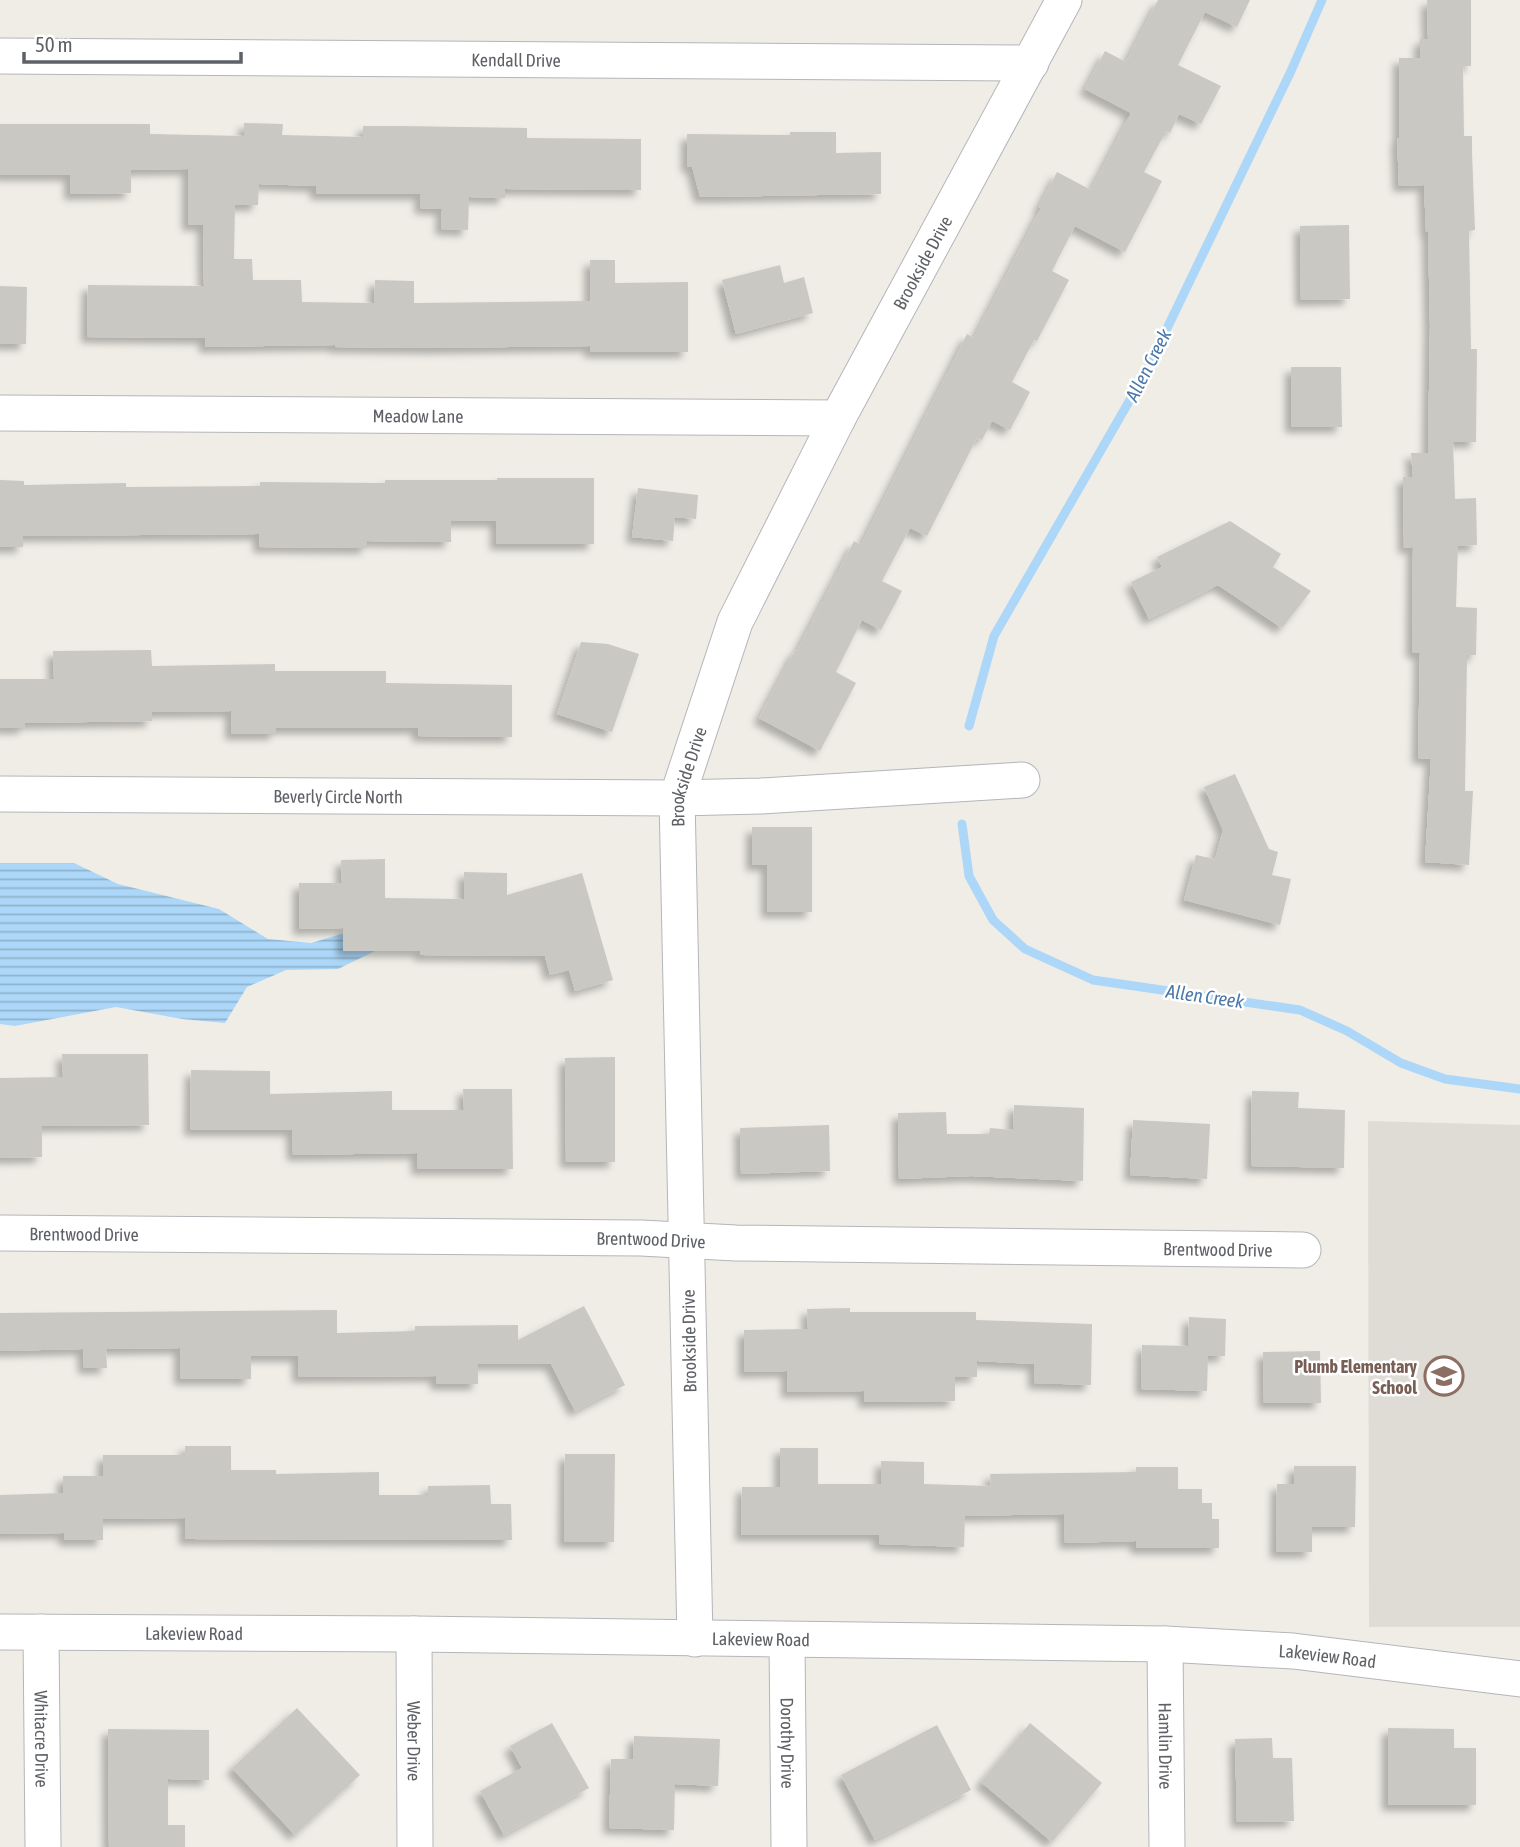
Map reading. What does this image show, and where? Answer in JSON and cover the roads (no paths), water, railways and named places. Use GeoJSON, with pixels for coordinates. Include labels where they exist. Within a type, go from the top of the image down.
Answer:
{"type":"FeatureCollection","features":[{"type":"Feature","properties":{"kind":"street","name":"Brookside Drive"},"geometry":{"type":"LineString","coordinates":[[695,1639],[677,797],[735,622],[838,418],[1064,0]]}},
{"type":"Feature","properties":{"kind":"street","name":"Kendall Drive"},"geometry":{"type":"LineString","coordinates":[[0,56],[1031,63]]}},
{"type":"Feature","properties":{"kind":"street","name":"Meadow Lane"},"geometry":{"type":"LineString","coordinates":[[0,413],[838,418]]}},
{"type":"Feature","properties":{"kind":"street","name":"Beverly Circle North"},"geometry":{"type":"LineString","coordinates":[[0,794],[761,796],[1021,780]]}},
{"type":"Feature","properties":{"kind":"street","name":"Brentwood Drive"},"geometry":{"type":"LineString","coordinates":[[0,1233],[627,1238],[736,1243],[1303,1250]]}},
{"type":"Feature","properties":{"kind":"street","name":"Lakeview Road"},"geometry":{"type":"LineString","coordinates":[[0,1632],[414,1634],[1165,1644],[1293,1651],[1520,1679]]}},
{"type":"Feature","properties":{"kind":"street","name":"Whitacre Drive"},"geometry":{"type":"LineString","coordinates":[[41,1632],[43,1847]]}},
{"type":"Feature","properties":{"kind":"street","name":"Weber Drive"},"geometry":{"type":"LineString","coordinates":[[414,1634],[415,1847]]}},
{"type":"Feature","properties":{"kind":"street","name":"Dorothy Drive"},"geometry":{"type":"LineString","coordinates":[[787,1640],[789,1847]]}},
{"type":"Feature","properties":{"kind":"street","name":"Hamlin Drive"},"geometry":{"type":"LineString","coordinates":[[1165,1644],[1167,1847]]}},
{"type":"Feature","properties":{"kind":"water"},"geometry":{"type":"Polygon","coordinates":[[[0,863],[74,863],[118,884],[219,909],[268,939],[311,943],[372,925],[377,950],[338,969],[286,970],[247,987],[225,1023],[182,1019],[116,1007],[15,1026],[0,1024],[0,863]]]}},
{"type":"Feature","properties":{"kind":"waterway","name":"Allen Creek"},"geometry":{"type":"LineString","coordinates":[[969,726],[994,636],[1146,372],[1291,71],[1322,0]]}},
{"type":"Feature","properties":{"kind":"waterway","name":"Allen Creek"},"geometry":{"type":"LineString","coordinates":[[962,824],[969,876],[993,920],[1025,949],[1093,980],[1300,1010],[1347,1031],[1401,1063],[1445,1079],[1520,1089]]}},
{"type":"Feature","properties":{"kind":"place","name":"Plumb Elementary School"},"geometry":{"type":"Point","coordinates":[1444,1376]}}]}
